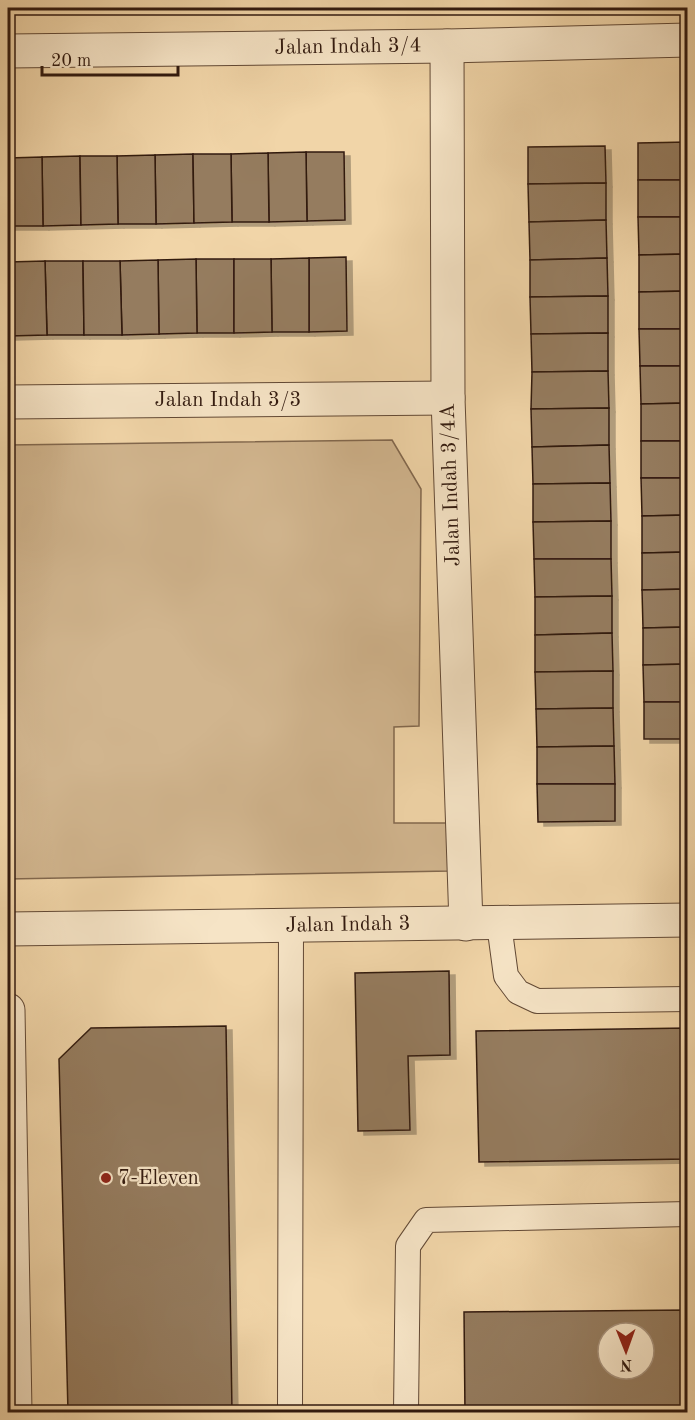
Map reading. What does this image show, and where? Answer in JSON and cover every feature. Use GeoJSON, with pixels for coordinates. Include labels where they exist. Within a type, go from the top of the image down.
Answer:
{"type":"FeatureCollection","features":[{"type":"Feature","properties":{"kind":"street","name":"Jalan Indah 3/4"},"geometry":{"type":"LineString","coordinates":[[8,51],[447,46],[687,40]]}},
{"type":"Feature","properties":{"kind":"street","name":"Jalan Indah 3/4A"},"geometry":{"type":"LineString","coordinates":[[447,46],[448,398],[466,924]]}},
{"type":"Feature","properties":{"kind":"street","name":"Jalan Indah 3/3"},"geometry":{"type":"LineString","coordinates":[[8,402],[448,398]]}},
{"type":"Feature","properties":{"kind":"street","name":"Jalan Indah 3"},"geometry":{"type":"LineString","coordinates":[[8,929],[687,921]]}},
{"type":"Feature","properties":{"kind":"street"},"geometry":{"type":"LineString","coordinates":[[8,1010],[15,1413]]}},
{"type":"Feature","properties":{"kind":"lane"},"geometry":{"type":"LineString","coordinates":[[499,924],[506,976],[518,992],[537,1001],[687,999]]}},
{"type":"Feature","properties":{"kind":"lane"},"geometry":{"type":"LineString","coordinates":[[290,1413],[291,926]]}},
{"type":"Feature","properties":{"kind":"lane"},"geometry":{"type":"LineString","coordinates":[[406,1413],[408,1246],[426,1220],[687,1214]]}},
{"type":"Feature","properties":{"kind":"shaded area"},"geometry":{"type":"Polygon","coordinates":[[[392,440],[421,489],[419,726],[394,727],[394,823],[449,823],[450,871],[8,879],[8,445],[392,440]]]}},
{"type":"Feature","properties":{"kind":"building"},"geometry":{"type":"Polygon","coordinates":[[[688,142],[688,180],[638,180],[638,143],[688,142]]]}},
{"type":"Feature","properties":{"kind":"building"},"geometry":{"type":"Polygon","coordinates":[[[605,146],[606,183],[528,184],[528,147],[605,146]]]}},
{"type":"Feature","properties":{"kind":"building"},"geometry":{"type":"Polygon","coordinates":[[[306,152],[344,152],[345,220],[307,221],[306,152]]]}},
{"type":"Feature","properties":{"kind":"building"},"geometry":{"type":"Polygon","coordinates":[[[306,152],[307,221],[269,222],[268,153],[306,152]]]}},
{"type":"Feature","properties":{"kind":"building"},"geometry":{"type":"Polygon","coordinates":[[[268,153],[269,222],[232,222],[231,154],[268,153]]]}},
{"type":"Feature","properties":{"kind":"building"},"geometry":{"type":"Polygon","coordinates":[[[193,154],[194,223],[156,224],[155,155],[193,154]]]}},
{"type":"Feature","properties":{"kind":"building"},"geometry":{"type":"Polygon","coordinates":[[[193,154],[231,154],[232,222],[194,223],[193,154]]]}},
{"type":"Feature","properties":{"kind":"building"},"geometry":{"type":"Polygon","coordinates":[[[155,155],[156,224],[118,224],[117,156],[155,155]]]}},
{"type":"Feature","properties":{"kind":"building"},"geometry":{"type":"Polygon","coordinates":[[[80,156],[81,225],[43,226],[42,157],[80,156]]]}},
{"type":"Feature","properties":{"kind":"building"},"geometry":{"type":"Polygon","coordinates":[[[80,156],[117,156],[118,224],[81,225],[80,156]]]}},
{"type":"Feature","properties":{"kind":"building"},"geometry":{"type":"Polygon","coordinates":[[[42,157],[43,226],[8,226],[8,158],[42,157]]]}},
{"type":"Feature","properties":{"kind":"building"},"geometry":{"type":"Polygon","coordinates":[[[638,180],[688,180],[688,217],[638,217],[638,180]]]}},
{"type":"Feature","properties":{"kind":"building"},"geometry":{"type":"Polygon","coordinates":[[[606,183],[606,220],[529,222],[528,184],[606,183]]]}},
{"type":"Feature","properties":{"kind":"building"},"geometry":{"type":"Polygon","coordinates":[[[638,217],[688,217],[688,254],[639,255],[638,217]]]}},
{"type":"Feature","properties":{"kind":"building"},"geometry":{"type":"Polygon","coordinates":[[[606,220],[607,258],[530,260],[529,222],[606,220]]]}},
{"type":"Feature","properties":{"kind":"building"},"geometry":{"type":"Polygon","coordinates":[[[688,254],[688,291],[639,292],[639,255],[688,254]]]}},
{"type":"Feature","properties":{"kind":"building"},"geometry":{"type":"Polygon","coordinates":[[[346,257],[347,331],[309,332],[309,258],[346,257]]]}},
{"type":"Feature","properties":{"kind":"building"},"geometry":{"type":"Polygon","coordinates":[[[309,258],[309,332],[272,332],[271,259],[309,258]]]}},
{"type":"Feature","properties":{"kind":"building"},"geometry":{"type":"Polygon","coordinates":[[[607,258],[608,296],[530,297],[530,260],[607,258]]]}},
{"type":"Feature","properties":{"kind":"building"},"geometry":{"type":"Polygon","coordinates":[[[196,259],[234,259],[234,333],[197,333],[196,259]]]}},
{"type":"Feature","properties":{"kind":"building"},"geometry":{"type":"Polygon","coordinates":[[[196,259],[197,333],[159,334],[158,260],[196,259]]]}},
{"type":"Feature","properties":{"kind":"building"},"geometry":{"type":"Polygon","coordinates":[[[234,259],[271,259],[272,332],[234,333],[234,259]]]}},
{"type":"Feature","properties":{"kind":"building"},"geometry":{"type":"Polygon","coordinates":[[[158,260],[159,334],[122,335],[120,261],[158,260]]]}},
{"type":"Feature","properties":{"kind":"building"},"geometry":{"type":"Polygon","coordinates":[[[45,261],[83,261],[84,335],[47,335],[45,261]]]}},
{"type":"Feature","properties":{"kind":"building"},"geometry":{"type":"Polygon","coordinates":[[[45,261],[47,335],[9,336],[8,262],[45,261]]]}},
{"type":"Feature","properties":{"kind":"building"},"geometry":{"type":"Polygon","coordinates":[[[83,261],[120,261],[122,335],[84,335],[83,261]]]}},
{"type":"Feature","properties":{"kind":"building"},"geometry":{"type":"Polygon","coordinates":[[[688,291],[688,329],[639,329],[639,292],[688,291]]]}},
{"type":"Feature","properties":{"kind":"building"},"geometry":{"type":"Polygon","coordinates":[[[608,296],[608,333],[531,334],[530,297],[608,296]]]}},
{"type":"Feature","properties":{"kind":"building"},"geometry":{"type":"Polygon","coordinates":[[[639,329],[688,329],[688,366],[640,366],[639,329]]]}},
{"type":"Feature","properties":{"kind":"building"},"geometry":{"type":"Polygon","coordinates":[[[608,333],[608,371],[532,372],[531,334],[608,333]]]}},
{"type":"Feature","properties":{"kind":"building"},"geometry":{"type":"Polygon","coordinates":[[[640,366],[688,366],[688,403],[641,404],[640,366]]]}},
{"type":"Feature","properties":{"kind":"building"},"geometry":{"type":"Polygon","coordinates":[[[608,371],[609,408],[531,409],[532,372],[608,371]]]}},
{"type":"Feature","properties":{"kind":"building"},"geometry":{"type":"Polygon","coordinates":[[[688,403],[688,441],[641,441],[641,404],[688,403]]]}},
{"type":"Feature","properties":{"kind":"building"},"geometry":{"type":"Polygon","coordinates":[[[609,408],[609,445],[532,447],[531,409],[609,408]]]}},
{"type":"Feature","properties":{"kind":"building"},"geometry":{"type":"Polygon","coordinates":[[[641,441],[688,441],[688,478],[641,478],[641,441]]]}},
{"type":"Feature","properties":{"kind":"building"},"geometry":{"type":"Polygon","coordinates":[[[609,445],[610,483],[533,484],[532,447],[609,445]]]}},
{"type":"Feature","properties":{"kind":"building"},"geometry":{"type":"Polygon","coordinates":[[[641,478],[688,478],[688,515],[642,516],[641,478]]]}},
{"type":"Feature","properties":{"kind":"building"},"geometry":{"type":"Polygon","coordinates":[[[610,483],[611,521],[533,522],[533,484],[610,483]]]}},
{"type":"Feature","properties":{"kind":"building"},"geometry":{"type":"Polygon","coordinates":[[[688,515],[688,552],[642,553],[642,516],[688,515]]]}},
{"type":"Feature","properties":{"kind":"building"},"geometry":{"type":"Polygon","coordinates":[[[611,521],[611,559],[534,559],[533,522],[611,521]]]}},
{"type":"Feature","properties":{"kind":"building"},"geometry":{"type":"Polygon","coordinates":[[[688,552],[688,589],[642,590],[642,553],[688,552]]]}},
{"type":"Feature","properties":{"kind":"building"},"geometry":{"type":"Polygon","coordinates":[[[534,559],[611,559],[612,596],[535,597],[534,559]]]}},
{"type":"Feature","properties":{"kind":"building"},"geometry":{"type":"Polygon","coordinates":[[[688,589],[688,627],[643,628],[642,590],[688,589]]]}},
{"type":"Feature","properties":{"kind":"building"},"geometry":{"type":"Polygon","coordinates":[[[612,596],[612,633],[535,635],[535,597],[612,596]]]}},
{"type":"Feature","properties":{"kind":"building"},"geometry":{"type":"Polygon","coordinates":[[[688,627],[688,664],[643,665],[643,628],[688,627]]]}},
{"type":"Feature","properties":{"kind":"building"},"geometry":{"type":"Polygon","coordinates":[[[612,633],[613,671],[535,672],[535,635],[612,633]]]}},
{"type":"Feature","properties":{"kind":"building"},"geometry":{"type":"Polygon","coordinates":[[[688,664],[688,702],[644,702],[643,665],[688,664]]]}},
{"type":"Feature","properties":{"kind":"building"},"geometry":{"type":"Polygon","coordinates":[[[613,671],[613,708],[536,709],[535,672],[613,671]]]}},
{"type":"Feature","properties":{"kind":"building"},"geometry":{"type":"Polygon","coordinates":[[[644,702],[688,702],[688,739],[644,739],[644,702]]]}},
{"type":"Feature","properties":{"kind":"building"},"geometry":{"type":"Polygon","coordinates":[[[613,708],[614,746],[537,747],[536,709],[613,708]]]}},
{"type":"Feature","properties":{"kind":"building"},"geometry":{"type":"Polygon","coordinates":[[[614,746],[615,784],[537,784],[537,747],[614,746]]]}},
{"type":"Feature","properties":{"kind":"building"},"geometry":{"type":"Polygon","coordinates":[[[537,784],[615,784],[615,821],[538,822],[537,784]]]}},
{"type":"Feature","properties":{"kind":"building"},"geometry":{"type":"Polygon","coordinates":[[[449,971],[450,1055],[408,1056],[410,1130],[358,1131],[355,973],[449,971]]]}},
{"type":"Feature","properties":{"kind":"building"},"geometry":{"type":"Polygon","coordinates":[[[226,1026],[232,1412],[68,1412],[59,1059],[91,1028],[226,1026]]]}},
{"type":"Feature","properties":{"kind":"building"},"geometry":{"type":"Polygon","coordinates":[[[688,1028],[688,1159],[479,1162],[476,1031],[688,1028]]]}},
{"type":"Feature","properties":{"kind":"building"},"geometry":{"type":"Polygon","coordinates":[[[688,1310],[688,1412],[465,1412],[464,1312],[688,1310]]]}},
{"type":"Feature","properties":{"kind":"place","name":"7-Eleven"},"geometry":{"type":"Point","coordinates":[106,1178]}}]}
